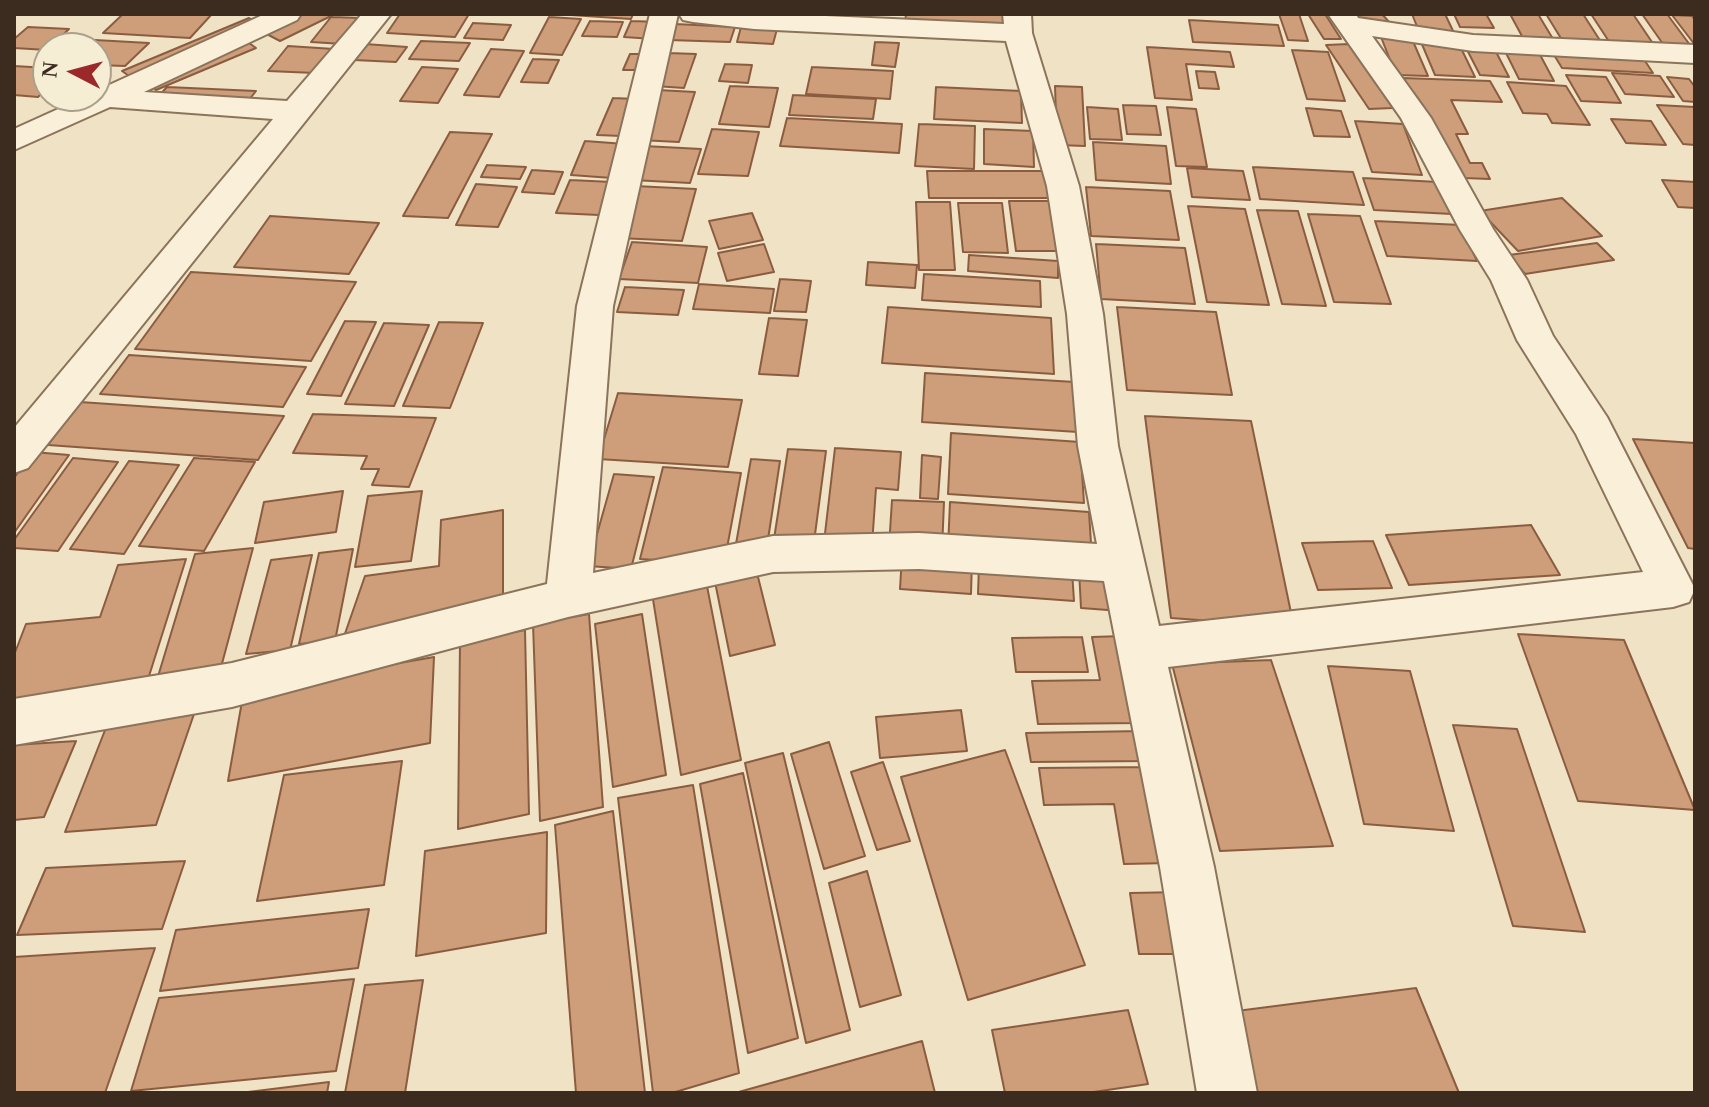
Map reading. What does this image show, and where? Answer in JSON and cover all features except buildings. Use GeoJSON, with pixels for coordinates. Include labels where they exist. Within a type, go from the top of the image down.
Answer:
{"type":"FeatureCollection","features":[{"type":"Feature","properties":{"kind":"street"},"geometry":{"type":"LineString","coordinates":[[112,94],[287,14]]}},
{"type":"Feature","properties":{"kind":"street"},"geometry":{"type":"LineString","coordinates":[[14,457],[377,14]]}},
{"type":"Feature","properties":{"kind":"street"},"geometry":{"type":"LineString","coordinates":[[568,598],[595,306],[664,14]]}},
{"type":"Feature","properties":{"kind":"street"},"geometry":{"type":"LineString","coordinates":[[693,14],[754,21],[1018,23],[1063,186],[1085,314],[1098,446],[1187,867],[1227,1093]]}},
{"type":"Feature","properties":{"kind":"street"},"geometry":{"type":"LineString","coordinates":[[1347,20],[1473,43],[1695,54]]}},
{"type":"Feature","properties":{"kind":"street"},"geometry":{"type":"LineString","coordinates":[[1141,649],[1673,588],[1593,428],[1536,340],[1509,280],[1477,230],[1416,118],[1347,20]]}},
{"type":"Feature","properties":{"kind":"street"},"geometry":{"type":"LineString","coordinates":[[112,99],[295,111]]}},
{"type":"Feature","properties":{"kind":"street"},"geometry":{"type":"LineString","coordinates":[[14,141],[74,112]]}},
{"type":"Feature","properties":{"kind":"street"},"geometry":{"type":"LineString","coordinates":[[14,722],[232,685],[568,598],[773,554],[919,551],[1123,564]]}}]}
